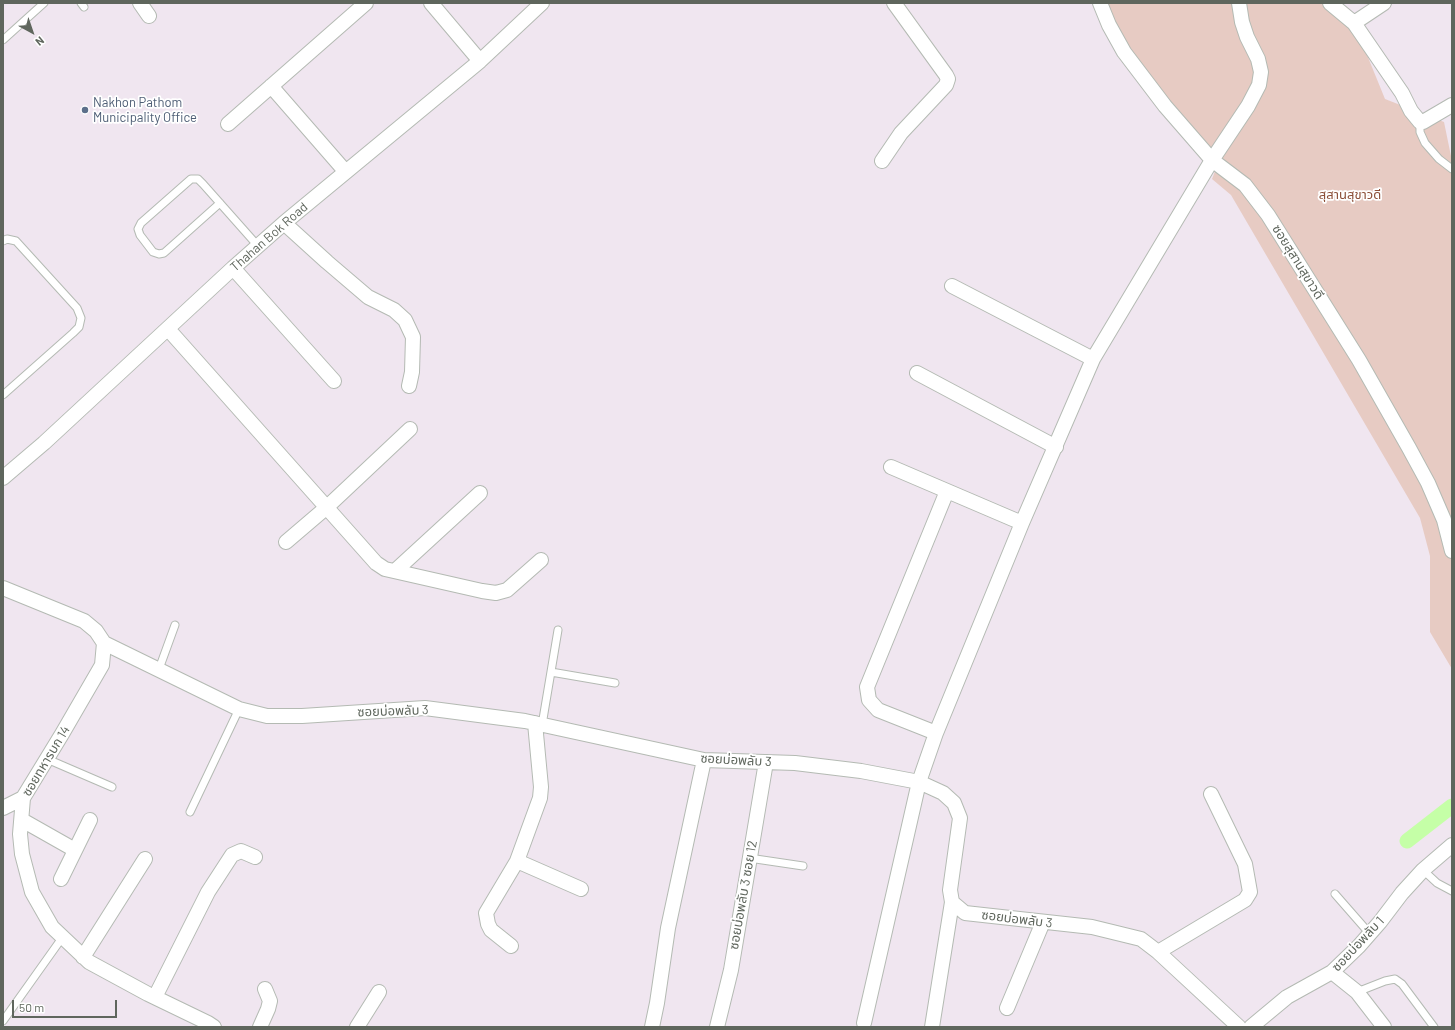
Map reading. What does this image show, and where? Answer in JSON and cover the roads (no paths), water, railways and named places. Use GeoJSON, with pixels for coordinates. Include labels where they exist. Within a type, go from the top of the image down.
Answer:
{"type":"FeatureCollection","features":[{"type":"Feature","properties":{"kind":"street"},"geometry":{"type":"LineString","coordinates":[[140,3],[149,16]]}},
{"type":"Feature","properties":{"kind":"street"},"geometry":{"type":"LineString","coordinates":[[228,124],[366,3]]}},
{"type":"Feature","properties":{"kind":"street"},"geometry":{"type":"LineString","coordinates":[[431,3],[480,61]]}},
{"type":"Feature","properties":{"kind":"street","name":"Thahan Bok Road"},"geometry":{"type":"LineString","coordinates":[[3,478],[44,443],[233,268],[284,223],[345,171],[480,61],[542,3]]}},
{"type":"Feature","properties":{"kind":"street"},"geometry":{"type":"LineString","coordinates":[[882,161],[901,133],[946,85],[948,79],[894,3]]}},
{"type":"Feature","properties":{"kind":"street","name":"ซอยสุสานสุขาวดี"},"geometry":{"type":"LineString","coordinates":[[1100,3],[1109,25],[1124,52],[1165,106],[1212,160],[1245,185],[1268,215],[1359,360],[1428,483],[1444,520],[1452,551]]}},
{"type":"Feature","properties":{"kind":"street"},"geometry":{"type":"LineString","coordinates":[[864,1024],[918,782],[1022,523],[1093,360],[1212,160],[1248,106],[1259,84],[1261,72],[1258,59],[1247,37],[1242,22],[1239,3]]}},
{"type":"Feature","properties":{"kind":"street"},"geometry":{"type":"LineString","coordinates":[[1330,3],[1354,23],[1402,93],[1411,111],[1420,122],[1423,122],[1452,106]]}},
{"type":"Feature","properties":{"kind":"street"},"geometry":{"type":"LineString","coordinates":[[1354,23],[1384,3]]}},
{"type":"Feature","properties":{"kind":"street"},"geometry":{"type":"LineString","coordinates":[[271,86],[345,171]]}},
{"type":"Feature","properties":{"kind":"street"},"geometry":{"type":"LineString","coordinates":[[284,223],[368,297],[394,310],[405,320],[413,337],[412,372],[409,386]]}},
{"type":"Feature","properties":{"kind":"street"},"geometry":{"type":"LineString","coordinates":[[233,268],[334,381]]}},
{"type":"Feature","properties":{"kind":"street"},"geometry":{"type":"LineString","coordinates":[[952,286],[1093,360]]}},
{"type":"Feature","properties":{"kind":"street"},"geometry":{"type":"LineString","coordinates":[[168,329],[327,506],[376,563],[385,569],[496,593],[507,590],[541,560]]}},
{"type":"Feature","properties":{"kind":"street"},"geometry":{"type":"LineString","coordinates":[[917,373],[1056,447]]}},
{"type":"Feature","properties":{"kind":"street"},"geometry":{"type":"LineString","coordinates":[[286,542],[410,429]]}},
{"type":"Feature","properties":{"kind":"street"},"geometry":{"type":"LineString","coordinates":[[891,467],[1022,523]]}},
{"type":"Feature","properties":{"kind":"street"},"geometry":{"type":"LineString","coordinates":[[936,734],[878,710],[869,700],[867,688],[947,491]]}},
{"type":"Feature","properties":{"kind":"street"},"geometry":{"type":"LineString","coordinates":[[395,571],[480,493]]}},
{"type":"Feature","properties":{"kind":"street"},"geometry":{"type":"LineString","coordinates":[[3,588],[84,621],[96,631],[104,643]]}},
{"type":"Feature","properties":{"kind":"street","name":"ซอยบ่อพลับ 3"},"geometry":{"type":"LineString","coordinates":[[104,643],[239,709],[267,716],[302,716],[424,708],[538,724],[704,760],[795,763],[918,782],[943,793],[954,803],[960,818],[950,890],[952,902],[965,913],[1092,928],[1141,939],[1158,952],[1239,1027]]}},
{"type":"Feature","properties":{"kind":"street","name":"ซอยทหารบก 14"},"geometry":{"type":"LineString","coordinates":[[104,643],[102,665],[23,798],[20,834],[22,854],[32,892],[52,927],[89,962],[214,1027]]}},
{"type":"Feature","properties":{"kind":"street"},"geometry":{"type":"LineString","coordinates":[[511,946],[491,930],[486,913],[517,861],[540,798],[538,724]]}},
{"type":"Feature","properties":{"kind":"street"},"geometry":{"type":"LineString","coordinates":[[652,1027],[658,1003],[668,928],[704,760]]}},
{"type":"Feature","properties":{"kind":"street","name":"ซอยบ่อพลับ 3 ซอย 12"},"geometry":{"type":"LineString","coordinates":[[718,1027],[730,970],[766,762]]}},
{"type":"Feature","properties":{"kind":"street"},"geometry":{"type":"LineString","coordinates":[[1158,952],[1245,900],[1250,892],[1245,864],[1211,794]]}},
{"type":"Feature","properties":{"kind":"street"},"geometry":{"type":"LineString","coordinates":[[3,808],[23,798]]}},
{"type":"Feature","properties":{"kind":"street"},"geometry":{"type":"LineString","coordinates":[[22,820],[75,850]]}},
{"type":"Feature","properties":{"kind":"street"},"geometry":{"type":"LineString","coordinates":[[61,879],[90,820]]}},
{"type":"Feature","properties":{"kind":"street","name":"ซอยบ่อพลับ 1"},"geometry":{"type":"LineString","coordinates":[[1251,1027],[1287,997],[1332,972],[1370,934],[1402,893],[1423,870],[1452,845]]}},
{"type":"Feature","properties":{"kind":"street"},"geometry":{"type":"LineString","coordinates":[[155,997],[208,892],[232,855],[241,851],[255,858]]}},
{"type":"Feature","properties":{"kind":"street"},"geometry":{"type":"LineString","coordinates":[[83,957],[145,859]]}},
{"type":"Feature","properties":{"kind":"street"},"geometry":{"type":"LineString","coordinates":[[517,861],[581,889]]}},
{"type":"Feature","properties":{"kind":"street"},"geometry":{"type":"LineString","coordinates":[[932,1027],[952,902]]}},
{"type":"Feature","properties":{"kind":"street"},"geometry":{"type":"LineString","coordinates":[[1007,1008],[1043,922]]}},
{"type":"Feature","properties":{"kind":"street"},"geometry":{"type":"LineString","coordinates":[[1332,972],[1357,992],[1384,1027]]}},
{"type":"Feature","properties":{"kind":"street"},"geometry":{"type":"LineString","coordinates":[[260,1027],[270,1001],[264,989]]}},
{"type":"Feature","properties":{"kind":"street"},"geometry":{"type":"LineString","coordinates":[[357,1027],[379,992]]}},
{"type":"Feature","properties":{"kind":"lane"},"geometry":{"type":"LineString","coordinates":[[3,40],[44,3]]}},
{"type":"Feature","properties":{"kind":"lane"},"geometry":{"type":"LineString","coordinates":[[1420,122],[1420,132],[1425,143],[1439,159],[1452,169]]}},
{"type":"Feature","properties":{"kind":"lane"},"geometry":{"type":"LineString","coordinates":[[220,203],[164,253],[159,254],[153,252],[140,235],[138,229],[141,223],[191,179],[198,179],[220,203],[258,246]]}},
{"type":"Feature","properties":{"kind":"lane"},"geometry":{"type":"LineString","coordinates":[[3,241],[7,239],[16,241],[77,308],[81,318],[79,327],[73,333],[3,395]]}},
{"type":"Feature","properties":{"kind":"lane"},"geometry":{"type":"LineString","coordinates":[[159,669],[175,625]]}},
{"type":"Feature","properties":{"kind":"lane"},"geometry":{"type":"LineString","coordinates":[[538,724],[551,672],[558,630]]}},
{"type":"Feature","properties":{"kind":"lane"},"geometry":{"type":"LineString","coordinates":[[551,672],[615,683]]}},
{"type":"Feature","properties":{"kind":"lane"},"geometry":{"type":"LineString","coordinates":[[190,812],[239,709]]}},
{"type":"Feature","properties":{"kind":"lane"},"geometry":{"type":"LineString","coordinates":[[47,759],[112,787]]}},
{"type":"Feature","properties":{"kind":"lane"},"geometry":{"type":"LineString","coordinates":[[749,858],[803,866]]}},
{"type":"Feature","properties":{"kind":"lane"},"geometry":{"type":"LineString","coordinates":[[1423,870],[1437,883],[1452,892]]}},
{"type":"Feature","properties":{"kind":"lane"},"geometry":{"type":"LineString","coordinates":[[1335,894],[1370,934]]}},
{"type":"Feature","properties":{"kind":"lane"},"geometry":{"type":"LineString","coordinates":[[3,1021],[62,938]]}},
{"type":"Feature","properties":{"kind":"lane"},"geometry":{"type":"LineString","coordinates":[[1357,992],[1384,981],[1395,979],[1402,984],[1434,1027]]}},
{"type":"Feature","properties":{"kind":"waterway"},"geometry":{"type":"LineString","coordinates":[[1407,841],[1452,806]]}},
{"type":"Feature","properties":{"kind":"place","name":"Nakhon Pathom Municipality Office"},"geometry":{"type":"Point","coordinates":[85,110]}},
{"type":"Feature","properties":{"kind":"park label","name":"สุสานสุขาวดี"},"geometry":{"type":"Point","coordinates":[1350,195]}}]}
